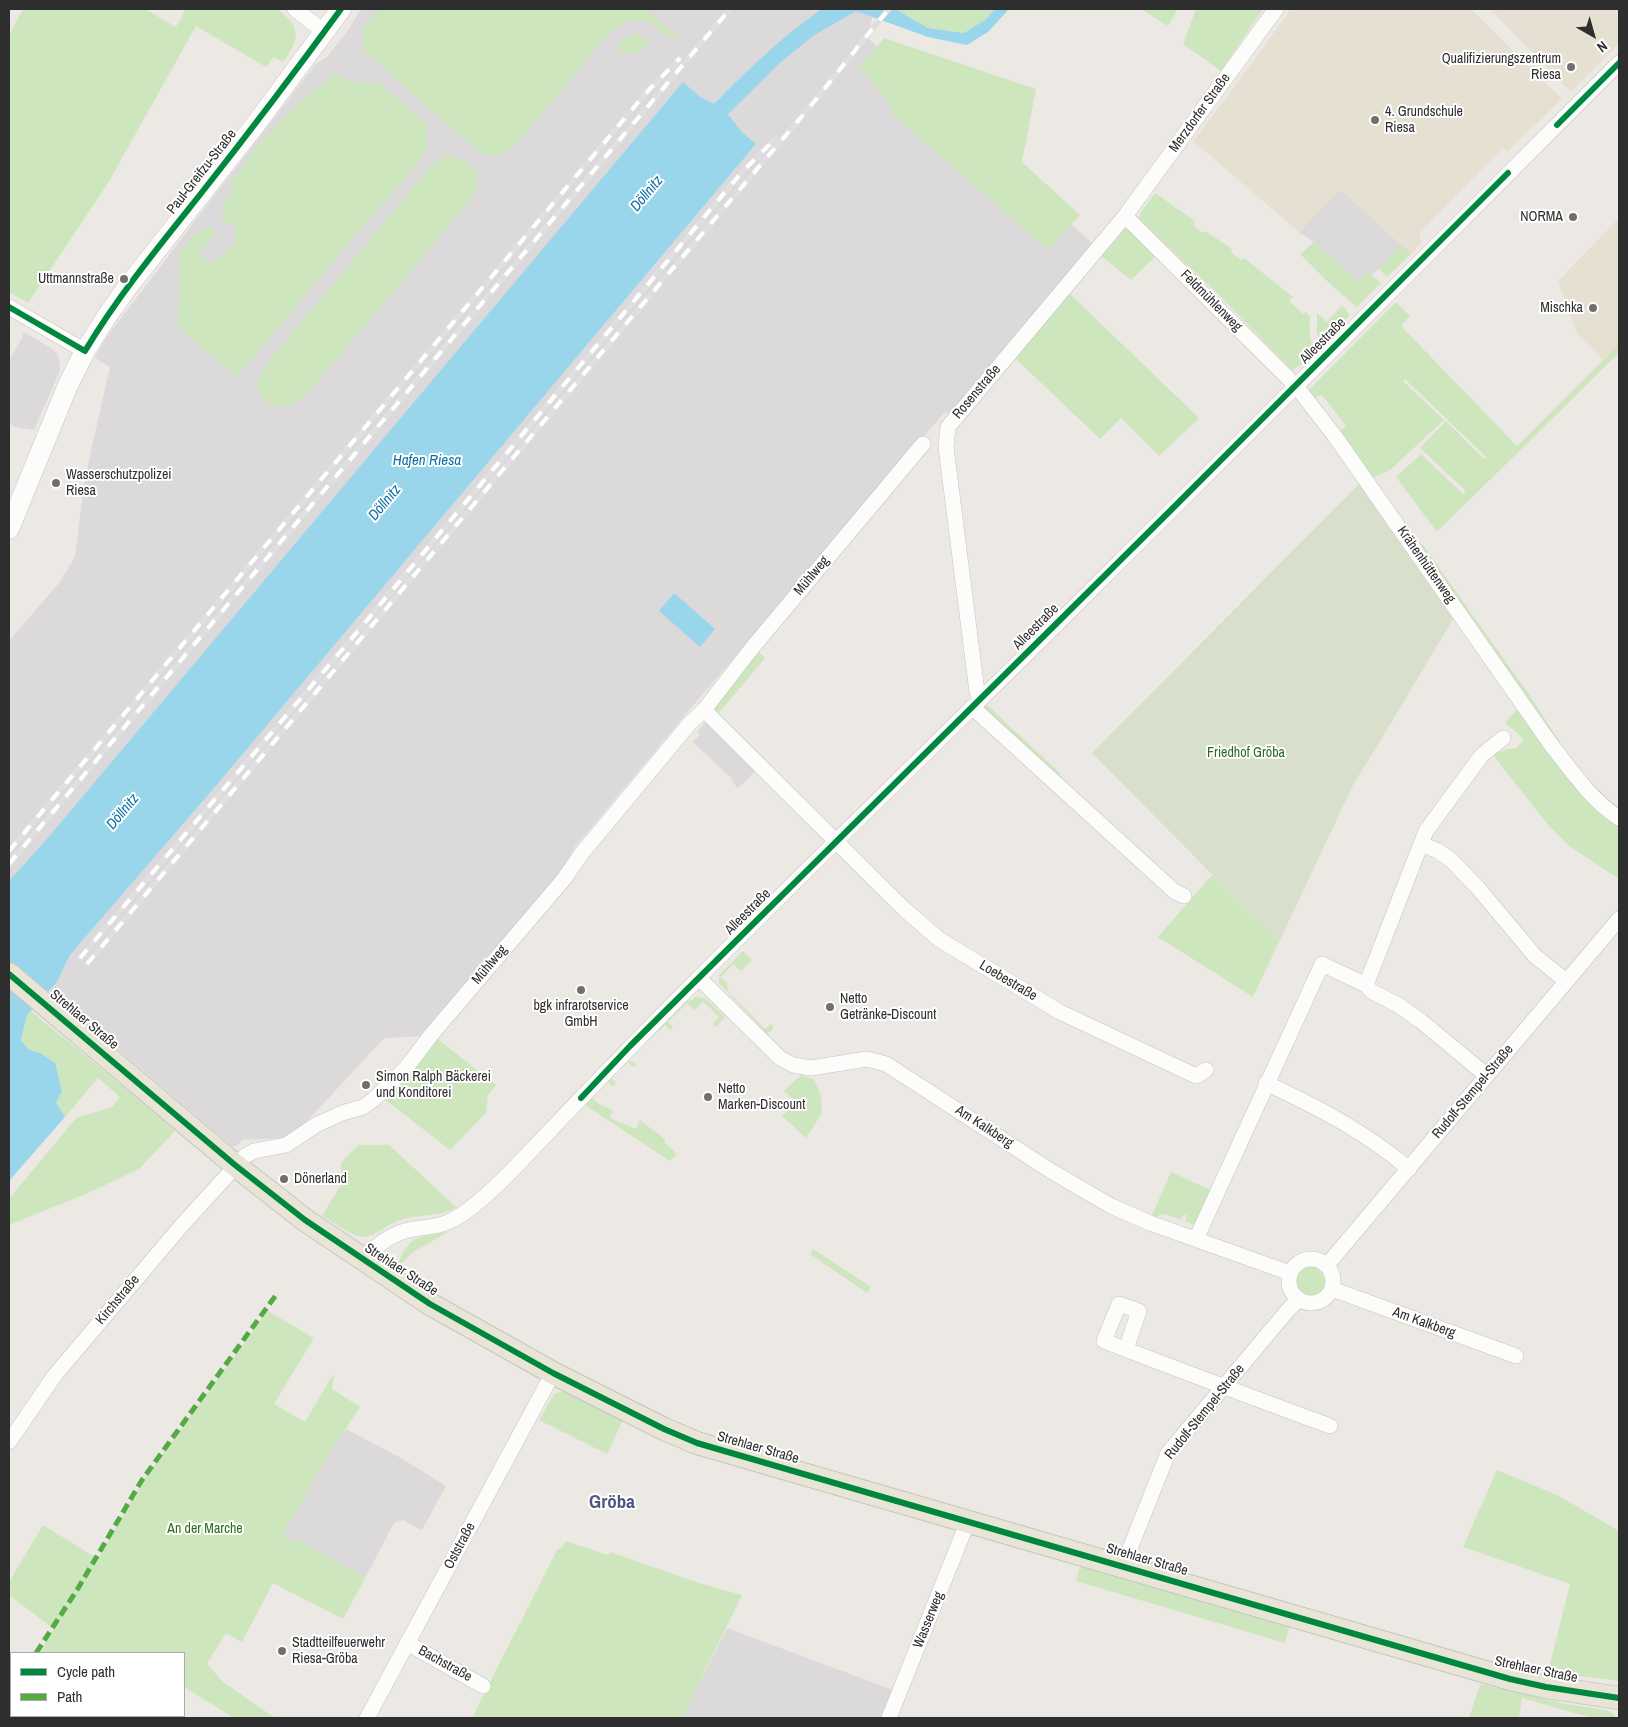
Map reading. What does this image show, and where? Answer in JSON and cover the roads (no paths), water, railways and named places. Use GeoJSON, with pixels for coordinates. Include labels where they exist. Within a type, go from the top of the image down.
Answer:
{"type":"FeatureCollection","features":[{"type":"Feature","properties":{"kind":"main road","name":"Paul-Greifzu-Straße"},"geometry":{"type":"LineString","coordinates":[[9,530],[68,385],[107,316],[129,285],[255,125],[341,9]]}},
{"type":"Feature","properties":{"kind":"main road","name":"Strehlaer Straße"},"geometry":{"type":"LineString","coordinates":[[9,974],[235,1165],[305,1220],[430,1304],[553,1373],[664,1429],[697,1443],[1510,1679],[1546,1687],[1619,1698]]}},
{"type":"Feature","properties":{"kind":"street"},"geometry":{"type":"LineString","coordinates":[[295,9],[324,32]]}},
{"type":"Feature","properties":{"kind":"street","name":"Merzdorfer Straße"},"geometry":{"type":"LineString","coordinates":[[1125,216],[1276,9]]}},
{"type":"Feature","properties":{"kind":"street","name":"Alleestraße"},"geometry":{"type":"LineString","coordinates":[[363,1260],[372,1250],[400,1231],[436,1227],[454,1220],[473,1206],[513,1169],[630,1046],[1619,63]]}},
{"type":"Feature","properties":{"kind":"street","name":"Feldmühlenweg"},"geometry":{"type":"LineString","coordinates":[[1125,216],[1296,386]]}},
{"type":"Feature","properties":{"kind":"street","name":"Rosenstraße"},"geometry":{"type":"LineString","coordinates":[[977,703],[978,692],[946,447],[948,427],[1125,216]]}},
{"type":"Feature","properties":{"kind":"street"},"geometry":{"type":"LineString","coordinates":[[9,307],[85,352]]}},
{"type":"Feature","properties":{"kind":"street","name":"Krähenhüttenweg"},"geometry":{"type":"LineString","coordinates":[[1296,386],[1345,450],[1552,746],[1587,790],[1619,818]]}},
{"type":"Feature","properties":{"kind":"street","name":"Mühlweg"},"geometry":{"type":"LineString","coordinates":[[235,1165],[254,1151],[286,1145],[316,1124],[342,1113],[363,1107],[390,1084],[564,879],[582,853],[684,731],[704,710],[759,640],[923,444]]}},
{"type":"Feature","properties":{"kind":"street"},"geometry":{"type":"LineString","coordinates":[[977,703],[1174,891],[1184,896]]}},
{"type":"Feature","properties":{"kind":"street"},"geometry":{"type":"LineString","coordinates":[[704,710],[836,842]]}},
{"type":"Feature","properties":{"kind":"street"},"geometry":{"type":"LineString","coordinates":[[1366,985],[1426,831],[1482,755],[1503,738]]}},
{"type":"Feature","properties":{"kind":"street","name":"Loebestraße"},"geometry":{"type":"LineString","coordinates":[[836,842],[940,940],[1060,1012],[1196,1076],[1206,1070]]}},
{"type":"Feature","properties":{"kind":"street"},"geometry":{"type":"LineString","coordinates":[[1421,844],[1438,851],[1451,860],[1478,888],[1535,956],[1566,981]]}},
{"type":"Feature","properties":{"kind":"street","name":"Rudolf-Stempel-Straße"},"geometry":{"type":"LineString","coordinates":[[1326,1265],[1619,919]]}},
{"type":"Feature","properties":{"kind":"street"},"geometry":{"type":"LineString","coordinates":[[1196,1239],[1322,964],[1366,985],[1372,991],[1398,1005],[1421,1021],[1486,1075]]}},
{"type":"Feature","properties":{"kind":"street","name":"Am Kalkberg"},"geometry":{"type":"LineString","coordinates":[[699,978],[780,1058],[793,1065],[811,1068],[867,1059],[886,1064],[1105,1203],[1150,1223],[1290,1273]]}},
{"type":"Feature","properties":{"kind":"street"},"geometry":{"type":"LineString","coordinates":[[1266,1083],[1318,1108],[1362,1133],[1409,1168]]}},
{"type":"Feature","properties":{"kind":"street","name":"Kirchstraße"},"geometry":{"type":"LineString","coordinates":[[9,1442],[55,1375],[182,1224],[235,1165]]}},
{"type":"Feature","properties":{"kind":"street"},"geometry":{"type":"LineString","coordinates":[[1315,1259],[1326,1265],[1332,1274],[1332,1289],[1324,1299],[1311,1303],[1298,1300],[1289,1288],[1292,1268],[1303,1260],[1315,1259]]}},
{"type":"Feature","properties":{"kind":"street","name":"Am Kalkberg"},"geometry":{"type":"LineString","coordinates":[[1332,1289],[1516,1356]]}},
{"type":"Feature","properties":{"kind":"street","name":"Rudolf-Stempel-Straße"},"geometry":{"type":"LineString","coordinates":[[1123,1566],[1168,1453],[1298,1300]]}},
{"type":"Feature","properties":{"kind":"street"},"geometry":{"type":"LineString","coordinates":[[1126,1349],[1330,1426]]}},
{"type":"Feature","properties":{"kind":"street","name":"Oststraße"},"geometry":{"type":"LineString","coordinates":[[367,1718],[553,1373]]}},
{"type":"Feature","properties":{"kind":"street","name":"Wasserweg"},"geometry":{"type":"LineString","coordinates":[[889,1718],[968,1521]]}},
{"type":"Feature","properties":{"kind":"street","name":"Bachstraße"},"geometry":{"type":"LineString","coordinates":[[408,1643],[483,1686]]}},
{"type":"Feature","properties":{"kind":"water","name":"Hafen Riesa"},"geometry":{"type":"Polygon","coordinates":[[[822,9],[896,9],[928,28],[964,33],[986,19],[995,9],[1009,9],[988,32],[967,45],[928,37],[856,11],[813,36],[781,62],[728,114],[741,131],[756,144],[215,787],[70,955],[57,982],[27,1015],[21,1040],[28,1049],[40,1053],[55,1063],[62,1092],[56,1102],[65,1117],[9,1181],[9,881],[46,840],[683,82],[700,97],[714,104],[779,42],[822,9]]]}},
{"type":"Feature","properties":{"kind":"water"},"geometry":{"type":"Polygon","coordinates":[[[674,593],[715,629],[700,647],[659,611],[674,593]]]}},
{"type":"Feature","properties":{"kind":"railway"},"geometry":{"type":"LineString","coordinates":[[9,864],[730,9]]}},
{"type":"Feature","properties":{"kind":"railway"},"geometry":{"type":"LineString","coordinates":[[87,964],[799,119],[889,9]]}},
{"type":"Feature","properties":{"kind":"railway"},"geometry":{"type":"LineString","coordinates":[[9,851],[646,93],[680,58]]}},
{"type":"Feature","properties":{"kind":"railway"},"geometry":{"type":"LineString","coordinates":[[80,958],[358,631],[741,173],[775,139]]}},
{"type":"Feature","properties":{"kind":"place","name":"Qualifizierungszentrum Riesa"},"geometry":{"type":"Point","coordinates":[1571,67]}},
{"type":"Feature","properties":{"kind":"place","name":"4. Grundschule Riesa"},"geometry":{"type":"Point","coordinates":[1375,120]}},
{"type":"Feature","properties":{"kind":"place","name":"NORMA"},"geometry":{"type":"Point","coordinates":[1573,217]}},
{"type":"Feature","properties":{"kind":"place","name":"Uttmannstraße"},"geometry":{"type":"Point","coordinates":[124,279]}},
{"type":"Feature","properties":{"kind":"place","name":"Mischka"},"geometry":{"type":"Point","coordinates":[1593,308]}},
{"type":"Feature","properties":{"kind":"place","name":"Wasserschutzpolizei Riesa"},"geometry":{"type":"Point","coordinates":[56,483]}},
{"type":"Feature","properties":{"kind":"place","name":"bgk infrarotservice GmbH"},"geometry":{"type":"Point","coordinates":[581,990]}},
{"type":"Feature","properties":{"kind":"place","name":"Netto Getränke-Discount"},"geometry":{"type":"Point","coordinates":[830,1007]}},
{"type":"Feature","properties":{"kind":"place","name":"Simon Ralph Bäckerei und Konditorei"},"geometry":{"type":"Point","coordinates":[366,1085]}},
{"type":"Feature","properties":{"kind":"place","name":"Netto Marken-Discount"},"geometry":{"type":"Point","coordinates":[708,1097]}},
{"type":"Feature","properties":{"kind":"place","name":"Dönerland"},"geometry":{"type":"Point","coordinates":[284,1179]}},
{"type":"Feature","properties":{"kind":"place","name":"Stadtteilfeuerwehr Riesa-Gröba"},"geometry":{"type":"Point","coordinates":[282,1651]}},
{"type":"Feature","properties":{"kind":"district","name":"Gröba"},"geometry":{"type":"Point","coordinates":[612,1503]}},
{"type":"Feature","properties":{"kind":"water label","name":"Döllnitz"},"geometry":{"type":"Point","coordinates":[647,194]}},
{"type":"Feature","properties":{"kind":"water label","name":"Döllnitz"},"geometry":{"type":"Point","coordinates":[385,503]}},
{"type":"Feature","properties":{"kind":"water label","name":"Döllnitz"},"geometry":{"type":"Point","coordinates":[123,812]}},
{"type":"Feature","properties":{"kind":"park label","name":"Friedhof Gröba"},"geometry":{"type":"Point","coordinates":[1246,753]}},
{"type":"Feature","properties":{"kind":"park label","name":"An der Marche"},"geometry":{"type":"Point","coordinates":[205,1529]}}]}
